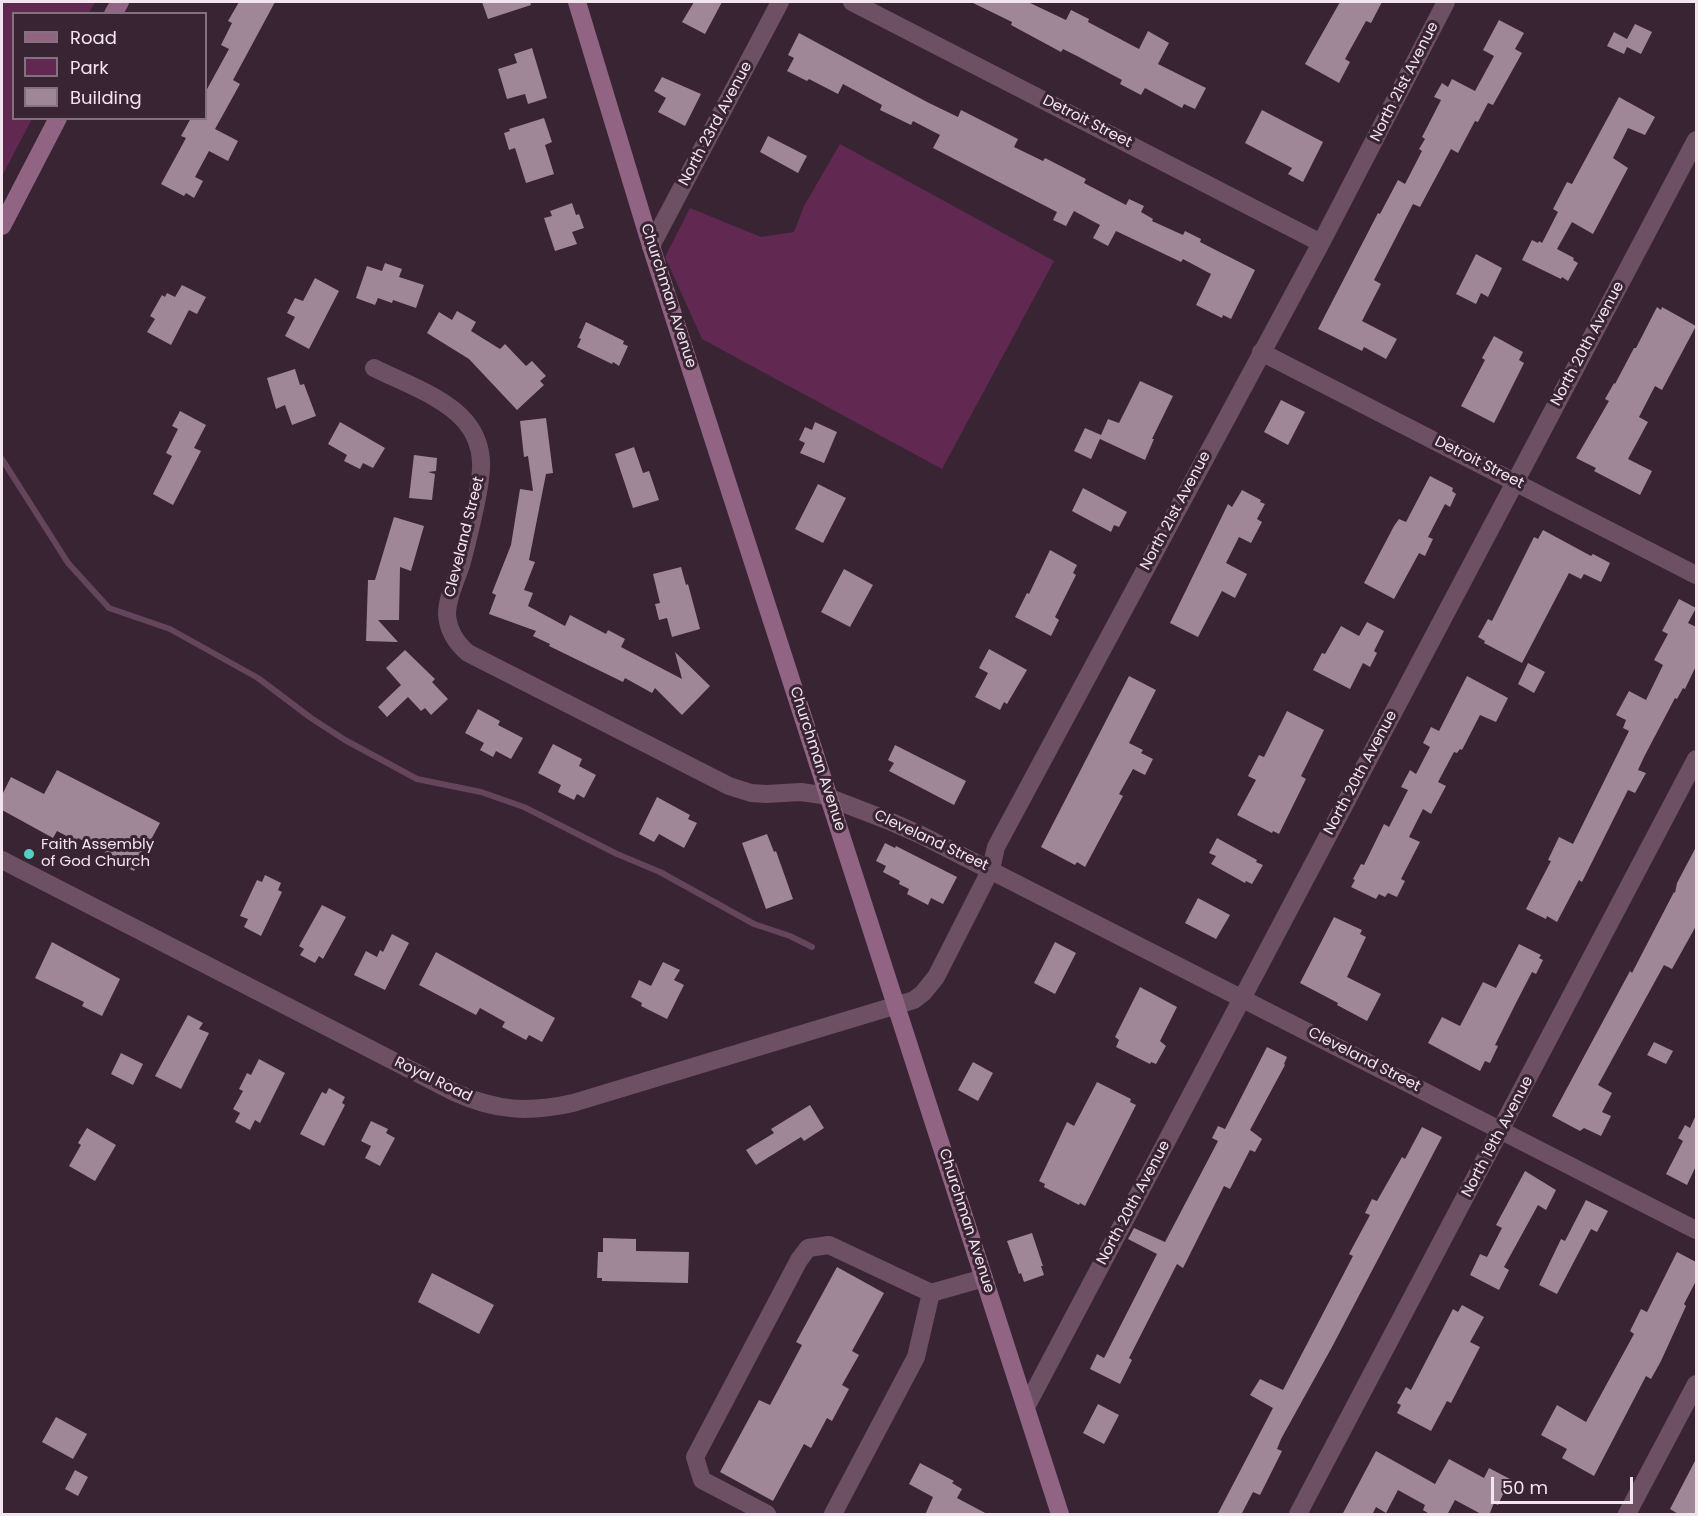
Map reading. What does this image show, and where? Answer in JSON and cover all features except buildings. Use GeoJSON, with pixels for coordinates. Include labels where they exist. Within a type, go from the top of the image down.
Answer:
{"type":"FeatureCollection","features":[{"type":"Feature","properties":{"kind":"main road","name":"Churchman Avenue"},"geometry":{"type":"LineString","coordinates":[[577,2],[651,246],[1060,1515]]}},
{"type":"Feature","properties":{"kind":"main road"},"geometry":{"type":"LineString","coordinates":[[2,226],[57,120]]}},
{"type":"Feature","properties":{"kind":"street","name":"North 23rd Avenue"},"geometry":{"type":"LineString","coordinates":[[651,246],[780,2]]}},
{"type":"Feature","properties":{"kind":"street","name":"Detroit Street"},"geometry":{"type":"LineString","coordinates":[[852,2],[1321,243]]}},
{"type":"Feature","properties":{"kind":"street","name":"North 21st Avenue"},"geometry":{"type":"LineString","coordinates":[[896,1006],[914,1000],[936,977],[991,869],[996,847],[1321,243],[1446,2]]}},
{"type":"Feature","properties":{"kind":"street","name":"North 20th Avenue"},"geometry":{"type":"LineString","coordinates":[[1026,1407],[1696,140]]}},
{"type":"Feature","properties":{"kind":"street","name":"Detroit Street"},"geometry":{"type":"LineString","coordinates":[[1262,352],[1696,575]]}},
{"type":"Feature","properties":{"kind":"street","name":"Cleveland Street"},"geometry":{"type":"LineString","coordinates":[[374,368],[451,408],[465,421],[479,445],[482,464],[481,483],[447,611],[451,631],[462,649],[729,786],[751,793],[782,795],[801,792],[830,798],[887,820],[991,869],[1696,1230]]}},
{"type":"Feature","properties":{"kind":"street","name":"North 19th Avenue"},"geometry":{"type":"LineString","coordinates":[[1298,1515],[1696,759]]}},
{"type":"Feature","properties":{"kind":"street","name":"Royal Road"},"geometry":{"type":"LineString","coordinates":[[2,860],[454,1092],[486,1105],[504,1108],[547,1109],[573,1103],[896,1006]]}},
{"type":"Feature","properties":{"kind":"street"},"geometry":{"type":"LineString","coordinates":[[767,1515],[702,1480],[695,1457],[799,1260],[808,1248],[829,1245],[931,1293],[984,1278]]}},
{"type":"Feature","properties":{"kind":"street"},"geometry":{"type":"LineString","coordinates":[[833,1515],[916,1357],[931,1293]]}},
{"type":"Feature","properties":{"kind":"street"},"geometry":{"type":"LineString","coordinates":[[1627,1515],[1696,1384]]}},
{"type":"Feature","properties":{"kind":"green space"},"geometry":{"type":"Polygon","coordinates":[[[2,2],[95,2],[90,12],[12,12],[12,120],[31,120],[2,176],[2,2]]]}},
{"type":"Feature","properties":{"kind":"green space"},"geometry":{"type":"Polygon","coordinates":[[[840,144],[1054,261],[942,469],[702,339],[665,257],[690,208],[761,237],[794,232],[804,206],[840,144]]]}},
{"type":"Feature","properties":{"kind":"waterway"},"geometry":{"type":"LineString","coordinates":[[2,459],[68,563],[109,608],[170,629],[258,678],[311,718],[345,740],[417,779],[481,792],[524,807],[617,854],[660,872],[754,924],[790,936],[812,947]]}},
{"type":"Feature","properties":{"kind":"place","name":"Faith Assembly of God Church"},"geometry":{"type":"Point","coordinates":[29,854]}}]}
